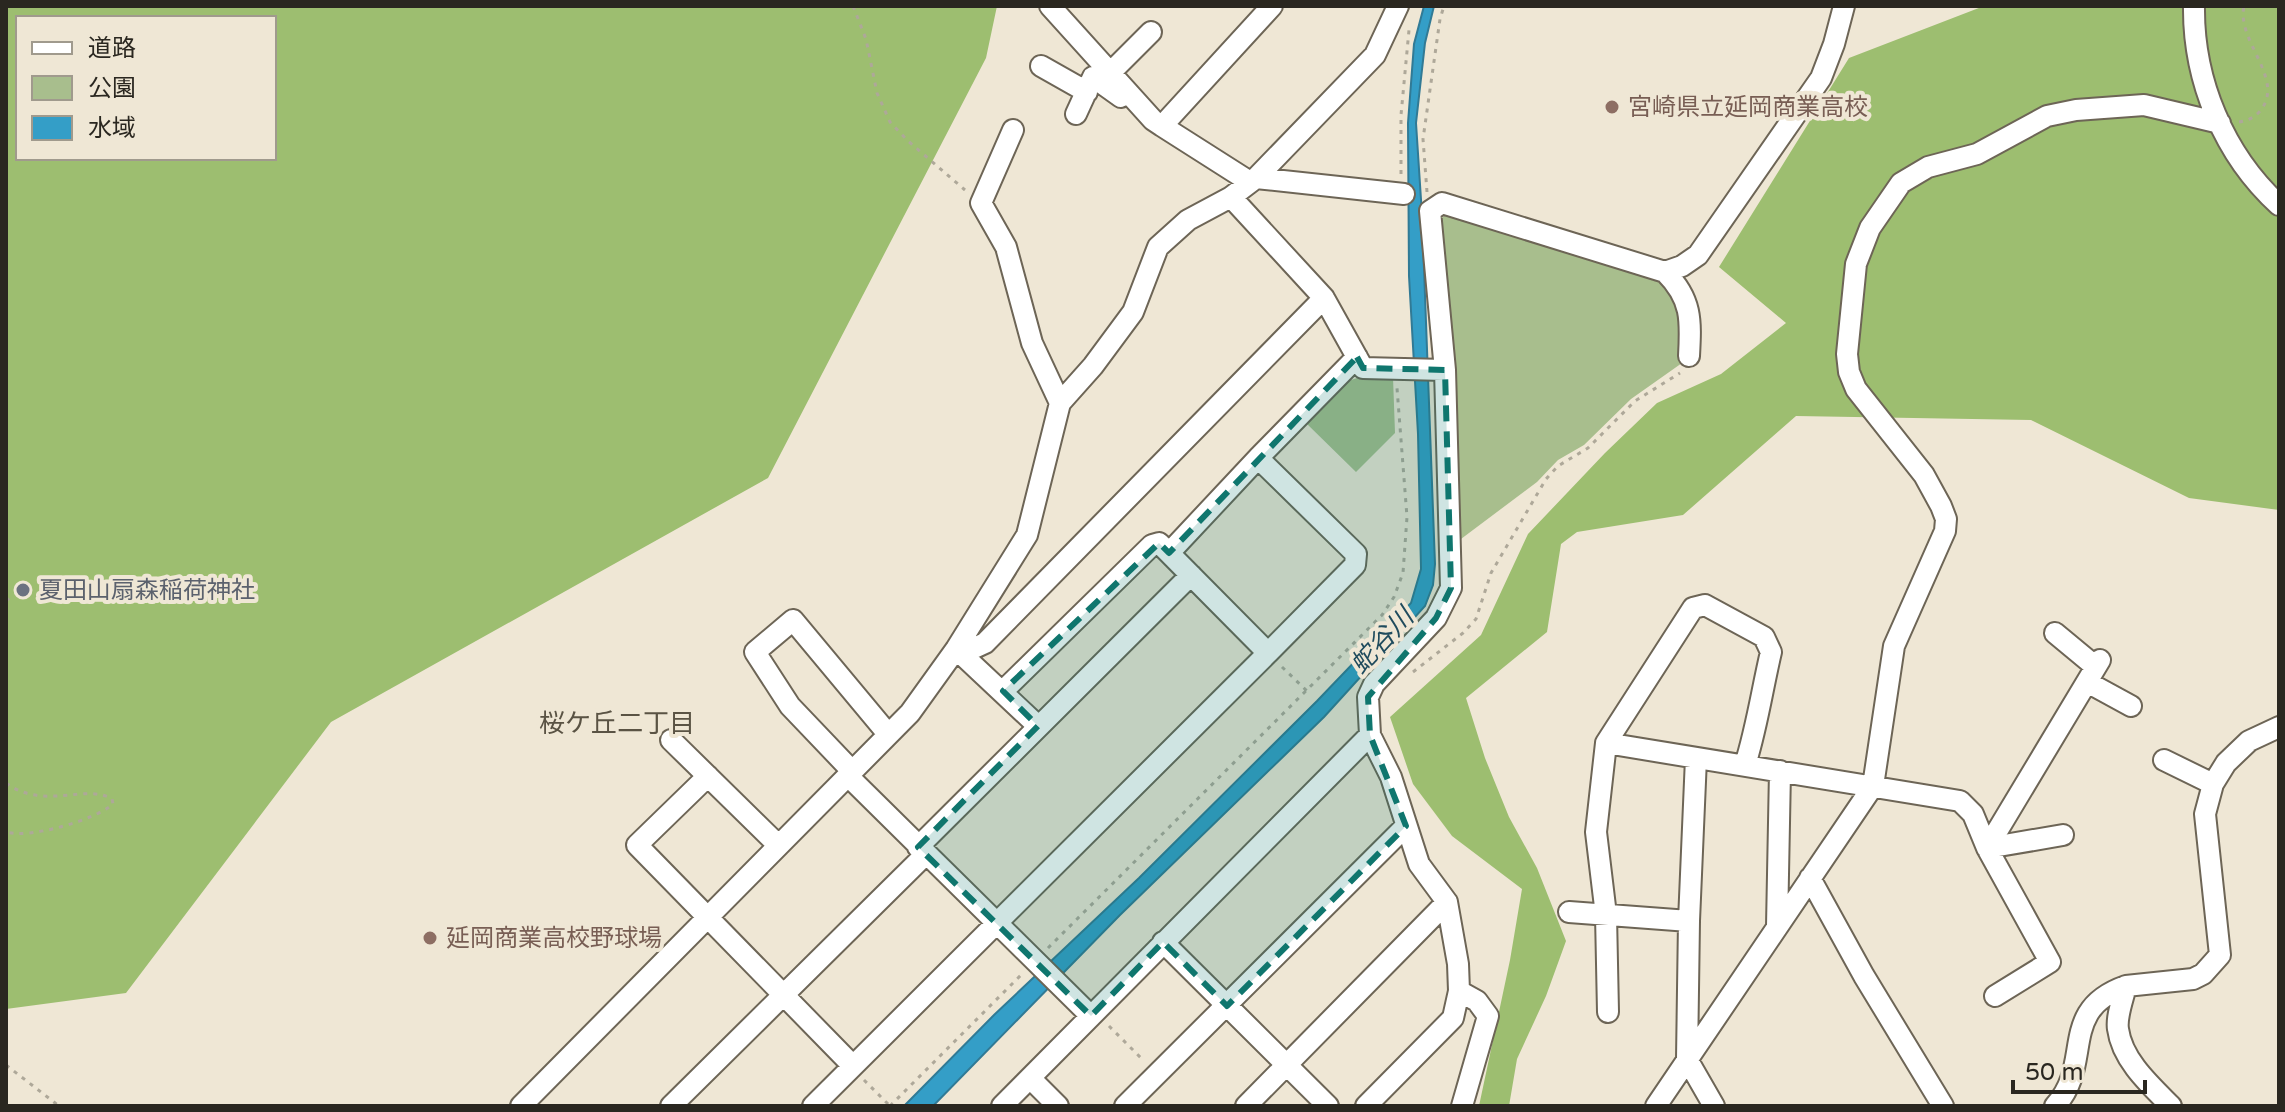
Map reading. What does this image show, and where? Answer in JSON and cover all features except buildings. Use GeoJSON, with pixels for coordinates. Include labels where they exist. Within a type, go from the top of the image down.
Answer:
{"type":"FeatureCollection","features":[{"type":"Feature","properties":{"kind":"street"},"geometry":{"type":"LineString","coordinates":[[1050,6],[1158,123]]}},
{"type":"Feature","properties":{"kind":"street"},"geometry":{"type":"LineString","coordinates":[[1158,123],[1272,6]]}},
{"type":"Feature","properties":{"kind":"street"},"geometry":{"type":"LineString","coordinates":[[521,1106],[910,713],[956,649],[1027,535],[1060,403],[1093,366],[1133,312],[1158,247],[1188,220],[1231,197],[1253,180],[1375,55],[1398,6]]}},
{"type":"Feature","properties":{"kind":"street"},"geometry":{"type":"LineString","coordinates":[[1665,272],[1682,266],[1698,255],[1821,78],[1844,6]]}},
{"type":"Feature","properties":{"kind":"street"},"geometry":{"type":"LineString","coordinates":[[2194,6],[2193,36],[2203,83],[2220,123],[2244,165],[2262,190],[2279,205]]}},
{"type":"Feature","properties":{"kind":"street"},"geometry":{"type":"LineString","coordinates":[[1110,73],[1151,32]]}},
{"type":"Feature","properties":{"kind":"street"},"geometry":{"type":"LineString","coordinates":[[1041,66],[1087,92]]}},
{"type":"Feature","properties":{"kind":"street"},"geometry":{"type":"LineString","coordinates":[[1076,114],[1093,77],[1158,123],[1253,180],[1403,194]]}},
{"type":"Feature","properties":{"kind":"street"},"geometry":{"type":"LineString","coordinates":[[1656,1106],[1873,786],[1894,646],[1945,531],[1946,519],[1924,475],[1856,389],[1849,372],[1847,354],[1856,264],[1870,228],[1901,183],[1928,167],[1977,154],[2047,116],[2076,110],[2144,105],[2220,123]]}},
{"type":"Feature","properties":{"kind":"street"},"geometry":{"type":"LineString","coordinates":[[1013,130],[981,203],[1006,247],[1032,343],[1060,403]]}},
{"type":"Feature","properties":{"kind":"street"},"geometry":{"type":"LineString","coordinates":[[1231,197],[1324,298],[1363,368],[1441,369]]}},
{"type":"Feature","properties":{"kind":"street"},"geometry":{"type":"LineString","coordinates":[[1366,1106],[1453,1018],[1459,991],[1458,964],[1447,902],[1419,864],[1391,777],[1370,735],[1368,697],[1374,684],[1436,618],[1451,588],[1430,211],[1442,203],[1665,272],[1678,285],[1687,301],[1691,327],[1689,356]]}},
{"type":"Feature","properties":{"kind":"street"},"geometry":{"type":"LineString","coordinates":[[956,649],[972,649],[985,643],[1324,298]]}},
{"type":"Feature","properties":{"kind":"street"},"geometry":{"type":"LineString","coordinates":[[1169,553],[1357,357]]}},
{"type":"Feature","properties":{"kind":"street"},"geometry":{"type":"LineString","coordinates":[[813,1106],[1355,565],[1356,554],[1258,458]]}},
{"type":"Feature","properties":{"kind":"street"},"geometry":{"type":"LineString","coordinates":[[1003,691],[1152,545],[1159,543],[1268,653]]}},
{"type":"Feature","properties":{"kind":"street"},"geometry":{"type":"LineString","coordinates":[[671,1106],[783,996],[1038,726],[1191,575]]}},
{"type":"Feature","properties":{"kind":"street"},"geometry":{"type":"LineString","coordinates":[[1608,1012],[1606,915],[1596,832],[1606,743],[1693,608],[1705,605],[1764,637],[1771,652],[1761,691],[1758,724],[1745,765]]}},
{"type":"Feature","properties":{"kind":"street"},"geometry":{"type":"LineString","coordinates":[[888,734],[793,620],[755,652],[790,706],[850,774],[1035,963],[1093,1014]]}},
{"type":"Feature","properties":{"kind":"street"},"geometry":{"type":"LineString","coordinates":[[2055,633],[2131,706]]}},
{"type":"Feature","properties":{"kind":"street"},"geometry":{"type":"LineString","coordinates":[[956,649],[1038,726]]}},
{"type":"Feature","properties":{"kind":"street"},"geometry":{"type":"LineString","coordinates":[[1987,848],[2094,669]]}},
{"type":"Feature","properties":{"kind":"street"},"geometry":{"type":"LineString","coordinates":[[2055,1106],[2073,1077],[2081,1024],[2096,1001],[2126,986],[2193,979],[2203,974],[2220,955],[2205,814],[2213,784],[2226,763],[2249,741],[2279,727]]}},
{"type":"Feature","properties":{"kind":"street"},"geometry":{"type":"LineString","coordinates":[[1002,1106],[1370,735]]}},
{"type":"Feature","properties":{"kind":"street"},"geometry":{"type":"LineString","coordinates":[[671,740],[778,845]]}},
{"type":"Feature","properties":{"kind":"street"},"geometry":{"type":"LineString","coordinates":[[1606,743],[1960,801],[1973,814],[1987,848],[2050,962],[1995,996]]}},
{"type":"Feature","properties":{"kind":"street"},"geometry":{"type":"LineString","coordinates":[[1696,758],[1687,1059],[1714,1106]]}},
{"type":"Feature","properties":{"kind":"street"},"geometry":{"type":"LineString","coordinates":[[2164,760],[2213,784]]}},
{"type":"Feature","properties":{"kind":"street"},"geometry":{"type":"LineString","coordinates":[[1777,926],[1780,771]]}},
{"type":"Feature","properties":{"kind":"street"},"geometry":{"type":"LineString","coordinates":[[708,776],[637,845],[852,1067]]}},
{"type":"Feature","properties":{"kind":"street"},"geometry":{"type":"LineString","coordinates":[[1125,1106],[1406,826]]}},
{"type":"Feature","properties":{"kind":"street"},"geometry":{"type":"LineString","coordinates":[[1987,848],[2063,835]]}},
{"type":"Feature","properties":{"kind":"street"},"geometry":{"type":"LineString","coordinates":[[1810,878],[1864,976],[1943,1106]]}},
{"type":"Feature","properties":{"kind":"street"},"geometry":{"type":"LineString","coordinates":[[1246,1106],[1447,902]]}},
{"type":"Feature","properties":{"kind":"street"},"geometry":{"type":"LineString","coordinates":[[1569,912],[1689,921]]}},
{"type":"Feature","properties":{"kind":"street"},"geometry":{"type":"LineString","coordinates":[[1163,942],[1328,1106]]}},
{"type":"Feature","properties":{"kind":"street"},"geometry":{"type":"LineString","coordinates":[[2126,986],[2117,1028],[2126,1054],[2171,1106]]}},
{"type":"Feature","properties":{"kind":"street"},"geometry":{"type":"LineString","coordinates":[[1459,991],[1477,1001],[1488,1016],[1462,1106]]}},
{"type":"Feature","properties":{"kind":"street"},"geometry":{"type":"LineString","coordinates":[[1030,1078],[1058,1106]]}},
{"type":"Feature","properties":{"kind":"path"},"geometry":{"type":"LineString","coordinates":[[853,6],[866,39],[877,93],[890,122],[981,203]]}},
{"type":"Feature","properties":{"kind":"path"},"geometry":{"type":"LineString","coordinates":[[1435,207],[1428,197],[1423,139],[1444,6]]}},
{"type":"Feature","properties":{"kind":"path"},"geometry":{"type":"LineString","coordinates":[[2220,123],[2247,121],[2264,108],[2272,85],[2270,75],[2244,26],[2241,16],[2244,6]]}},
{"type":"Feature","properties":{"kind":"path"},"geometry":{"type":"LineString","coordinates":[[1403,194],[1401,127],[1409,29]]}},
{"type":"Feature","properties":{"kind":"path"},"geometry":{"type":"LineString","coordinates":[[1411,674],[1476,619],[1491,573],[1546,479],[1558,466],[1588,448],[1635,401],[1672,379],[1687,366],[1689,356]]}},
{"type":"Feature","properties":{"kind":"path"},"geometry":{"type":"LineString","coordinates":[[852,1067],[890,1106],[1382,615],[1394,597],[1403,573],[1407,517],[1403,368]]}},
{"type":"Feature","properties":{"kind":"path"},"geometry":{"type":"LineString","coordinates":[[6,601],[12,595]]}},
{"type":"Feature","properties":{"kind":"path"},"geometry":{"type":"LineString","coordinates":[[1268,653],[1307,691]]}},
{"type":"Feature","properties":{"kind":"path"},"geometry":{"type":"LineString","coordinates":[[6,783],[38,797],[101,794],[112,799],[113,804],[93,815],[35,833],[6,832]]}},
{"type":"Feature","properties":{"kind":"path"},"geometry":{"type":"LineString","coordinates":[[1093,1014],[1158,1074]]}},
{"type":"Feature","properties":{"kind":"path"},"geometry":{"type":"LineString","coordinates":[[6,1065],[59,1106]]}},
{"type":"Feature","properties":{"kind":"highlighted area"},"geometry":{"type":"Polygon","coordinates":[[[1357,357],[1363,368],[1445,370],[1451,588],[1436,618],[1368,697],[1370,735],[1406,826],[1227,1006],[1163,942],[1091,1016],[918,847],[1038,726],[1003,691],[1159,543],[1169,553],[1357,357]]]}},
{"type":"Feature","properties":{"kind":"green space"},"geometry":{"type":"Polygon","coordinates":[[[6,6],[997,6],[986,58],[768,478],[331,722],[126,993],[6,1009],[6,6]]]}},
{"type":"Feature","properties":{"kind":"green space"},"geometry":{"type":"Polygon","coordinates":[[[1984,6],[2279,6],[2279,510],[2189,498],[2031,420],[1796,416],[1683,515],[1577,532],[1561,544],[1547,632],[1466,698],[1485,758],[1509,817],[1537,868],[1566,941],[1546,996],[1517,1059],[1509,1106],[1479,1106],[1522,889],[1452,836],[1413,784],[1390,717],[1481,635],[1528,534],[1605,453],[1657,403],[1721,374],[1786,323],[1719,267],[1849,58],[1984,6]]]}},
{"type":"Feature","properties":{"kind":"green space"},"geometry":{"type":"Polygon","coordinates":[[[1450,212],[1666,279],[1685,328],[1682,363],[1631,399],[1584,445],[1558,460],[1537,482],[1457,542],[1440,219],[1450,212]]]}},
{"type":"Feature","properties":{"kind":"green space"},"geometry":{"type":"Polygon","coordinates":[[[1393,377],[1395,433],[1356,472],[1306,423],[1345,382],[1357,378],[1393,377]]]}},
{"type":"Feature","properties":{"kind":"water","name":"蛇谷川"},"geometry":{"type":"Polygon","coordinates":[[[1424,6],[1434,6],[1425,43],[1416,123],[1435,564],[1433,585],[1425,606],[1324,717],[1120,915],[933,1106],[904,1106],[994,1015],[1139,878],[1411,603],[1421,569],[1418,434],[1409,276],[1408,123],[1414,44],[1424,6]]]}},
{"type":"Feature","properties":{"kind":"place","name":"宮崎県立延岡商業高校"},"geometry":{"type":"Point","coordinates":[1612,107]}},
{"type":"Feature","properties":{"kind":"place","name":"夏田山扇森稲荷神社"},"geometry":{"type":"Point","coordinates":[23,590]}},
{"type":"Feature","properties":{"kind":"place","name":"延岡商業高校野球場"},"geometry":{"type":"Point","coordinates":[430,938]}},
{"type":"Feature","properties":{"kind":"district","name":"桜ケ丘二丁目"},"geometry":{"type":"Point","coordinates":[617,723]}}]}
